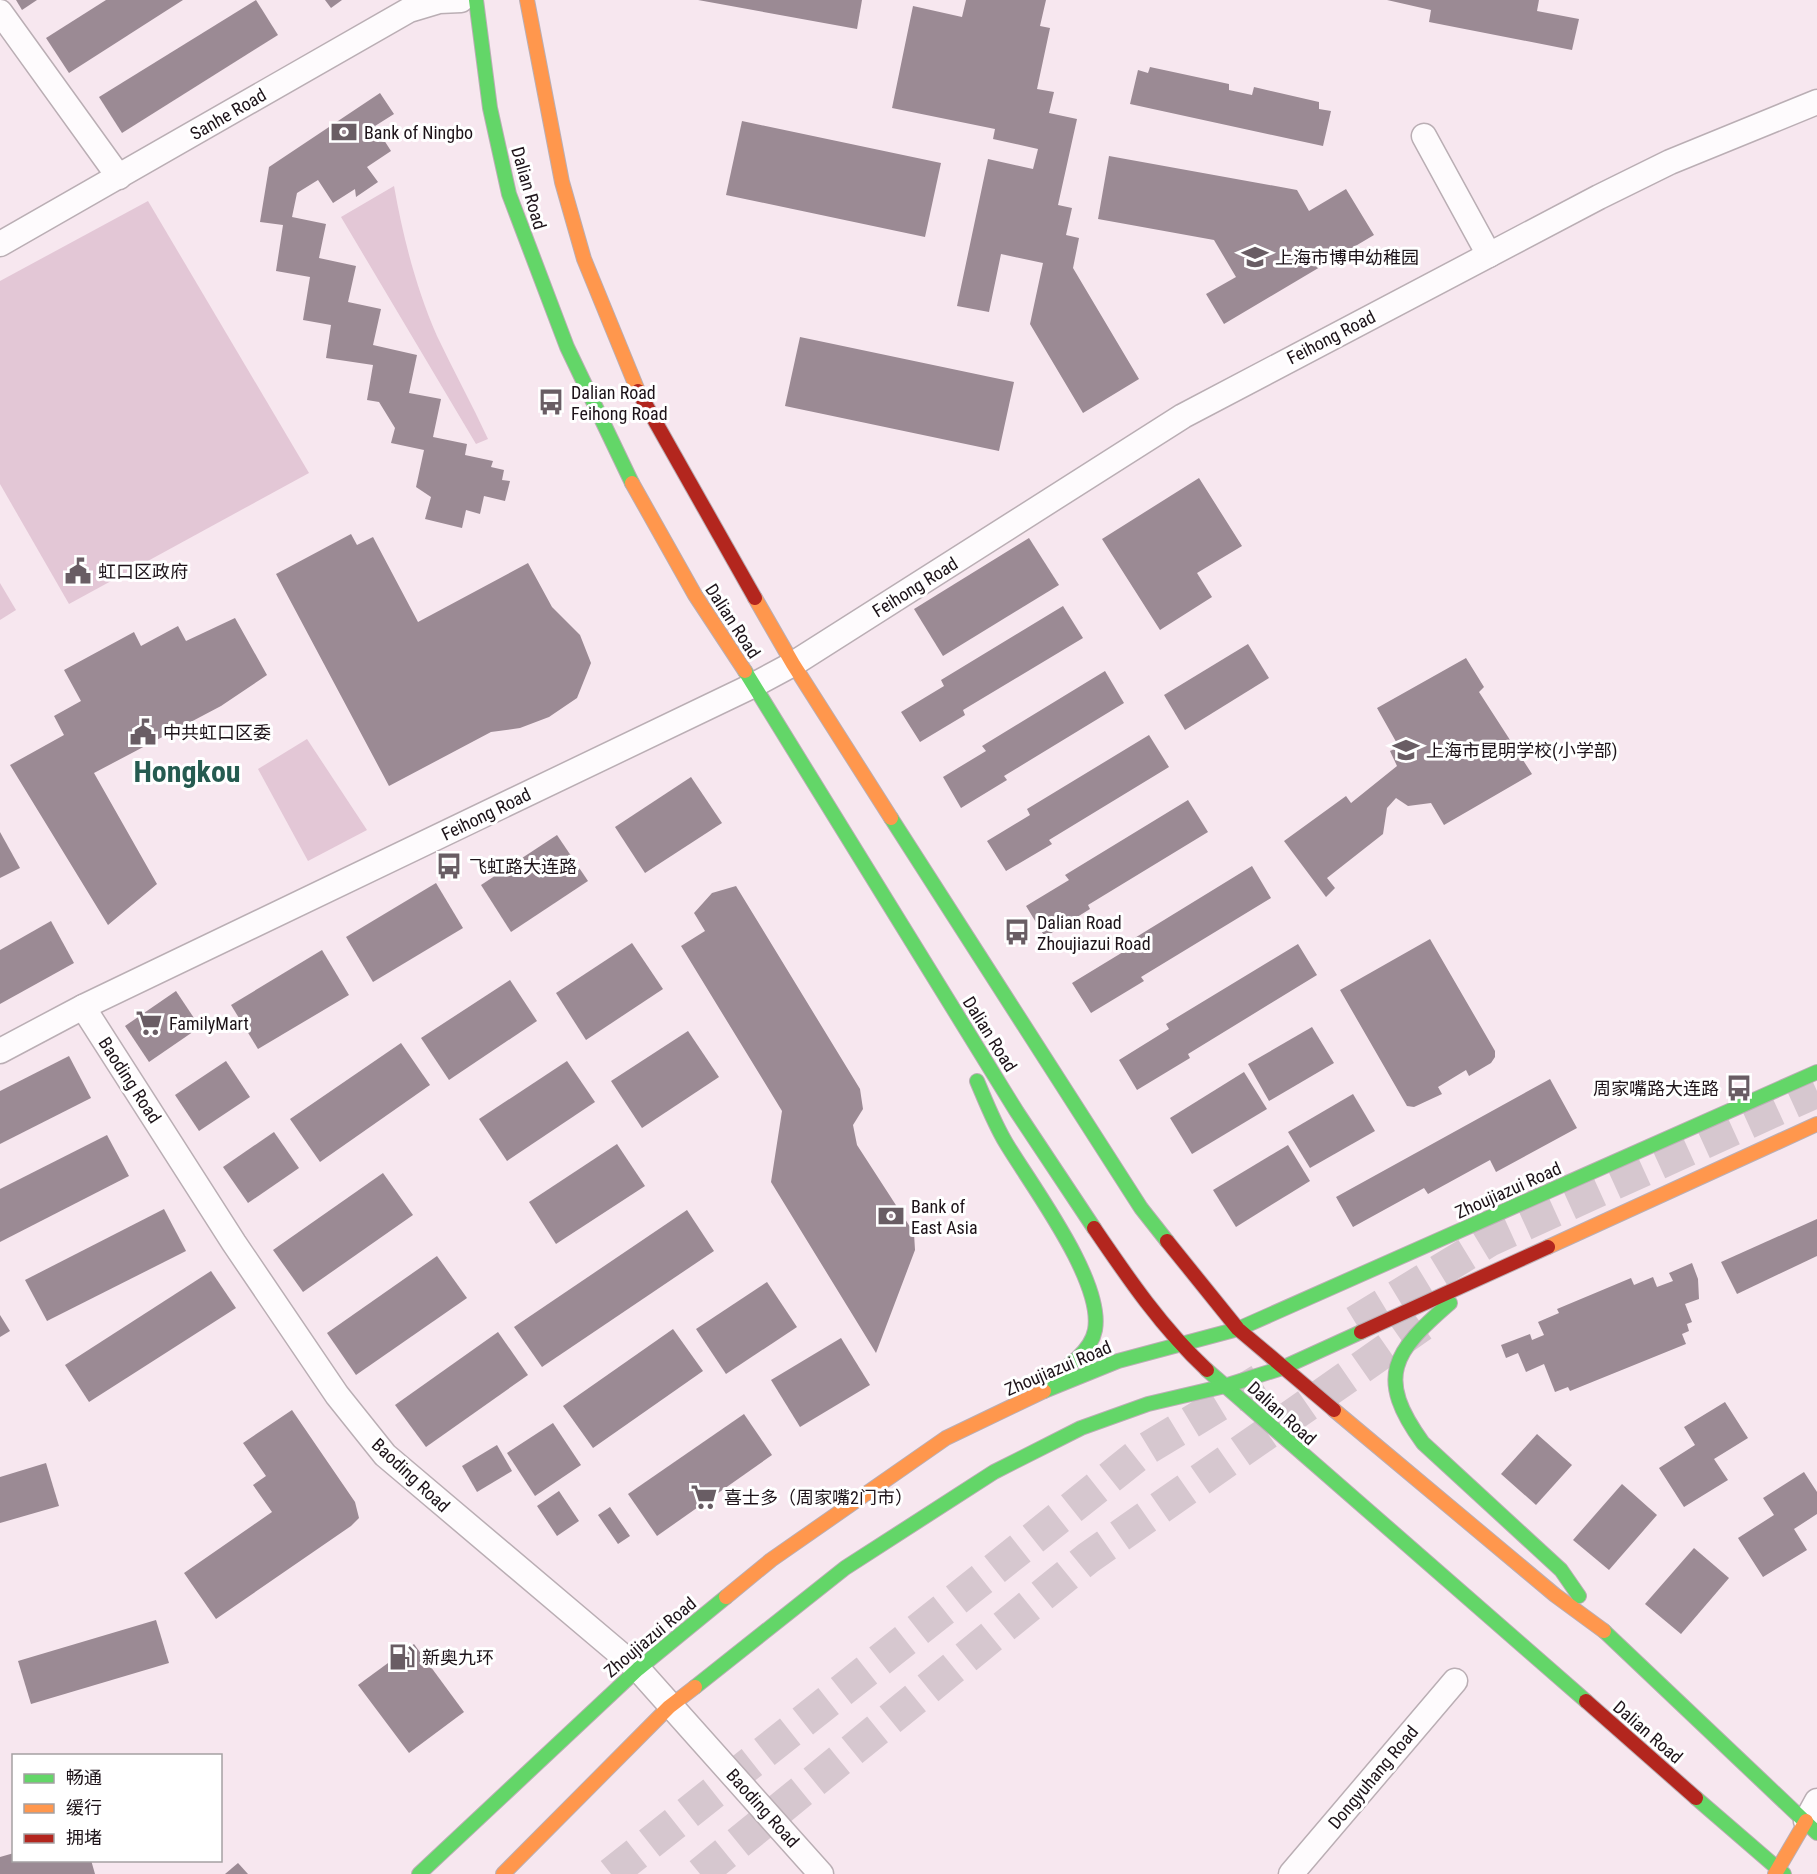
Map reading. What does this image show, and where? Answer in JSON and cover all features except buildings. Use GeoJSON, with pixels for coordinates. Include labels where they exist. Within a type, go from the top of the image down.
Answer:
{"type":"FeatureCollection","features":[{"type":"Feature","properties":{"kind":"main road","name":"Dalian Road"},"geometry":{"type":"LineString","coordinates":[[476,0],[490,108],[509,195],[584,385],[633,486],[695,595],[754,685],[1017,1112],[1134,1287],[1179,1344],[1225,1386],[1779,1872]]}},
{"type":"Feature","properties":{"kind":"main road","name":"Dalian Road"},"geometry":{"type":"LineString","coordinates":[[527,0],[562,182],[584,259],[636,388],[793,664],[1141,1208],[1238,1329],[1555,1595],[1608,1634],[1813,1818]]}},
{"type":"Feature","properties":{"kind":"main road"},"geometry":{"type":"LineString","coordinates":[[956,1013],[975,1077],[995,1120],[1079,1265],[1096,1310],[1096,1328],[1090,1341],[1078,1355],[1061,1372],[987,1419]]}},
{"type":"Feature","properties":{"kind":"main road","name":"Zhoujiazui Road"},"geometry":{"type":"LineString","coordinates":[[418,1874],[638,1669],[771,1560],[875,1485],[946,1438],[1054,1386],[1118,1361],[1238,1329],[1817,1072]]}},
{"type":"Feature","properties":{"kind":"main road"},"geometry":{"type":"LineString","coordinates":[[503,1874],[669,1707],[844,1568],[994,1472],[1081,1428],[1148,1404],[1225,1386],[1282,1368],[1817,1124]]}},
{"type":"Feature","properties":{"kind":"main road"},"geometry":{"type":"LineString","coordinates":[[1541,1249],[1452,1301],[1413,1335],[1399,1359],[1395,1376],[1397,1405],[1406,1423],[1423,1443],[1561,1570],[1608,1634]]}},
{"type":"Feature","properties":{"kind":"main road"},"geometry":{"type":"LineString","coordinates":[[1779,1872],[1813,1818]]}},
{"type":"Feature","properties":{"kind":"street","name":"Sanhe Road"},"geometry":{"type":"LineString","coordinates":[[0,244],[409,10],[430,2],[461,0]]}},
{"type":"Feature","properties":{"kind":"street"},"geometry":{"type":"LineString","coordinates":[[0,12],[119,177]]}},
{"type":"Feature","properties":{"kind":"street","name":"Feihong Road"},"geometry":{"type":"LineString","coordinates":[[0,1051],[83,1007],[754,685],[793,664],[1183,416],[1670,162],[1817,102]]}},
{"type":"Feature","properties":{"kind":"street"},"geometry":{"type":"LineString","coordinates":[[1424,136],[1489,255]]}},
{"type":"Feature","properties":{"kind":"street","name":"Baoding Road"},"geometry":{"type":"LineString","coordinates":[[83,1007],[240,1252],[337,1395],[385,1455],[638,1669],[669,1707],[733,1774],[821,1874]]}},
{"type":"Feature","properties":{"kind":"street","name":"Dongyuhang Road"},"geometry":{"type":"LineString","coordinates":[[1291,1874],[1455,1681]]}},
{"type":"Feature","properties":{"kind":"shaded area"},"geometry":{"type":"Polygon","coordinates":[[[394,186],[411,262],[429,318],[488,439],[476,444],[341,217],[394,186]]]}},
{"type":"Feature","properties":{"kind":"shaded area"},"geometry":{"type":"Polygon","coordinates":[[[148,201],[309,473],[69,604],[0,484],[0,281],[148,201]]]}},
{"type":"Feature","properties":{"kind":"shaded area"},"geometry":{"type":"Polygon","coordinates":[[[0,583],[16,610],[0,620],[0,583]]]}},
{"type":"Feature","properties":{"kind":"shaded area"},"geometry":{"type":"Polygon","coordinates":[[[307,739],[367,830],[308,861],[258,769],[307,739]]]}},
{"type":"Feature","properties":{"kind":"tunnel"},"geometry":{"type":"LineString","coordinates":[[1355,1322],[1490,1240],[1817,1091]]}},
{"type":"Feature","properties":{"kind":"tunnel"},"geometry":{"type":"LineString","coordinates":[[700,1874],[1088,1558],[1422,1325]]}},
{"type":"Feature","properties":{"kind":"tunnel"},"geometry":{"type":"LineString","coordinates":[[611,1874],[1143,1451],[1260,1380]]}},
{"type":"Feature","properties":{"kind":"traffic: fast"},"geometry":{"type":"LineString","coordinates":[[476,0],[490,108],[509,194],[567,347],[632,483]]}},
{"type":"Feature","properties":{"kind":"traffic: fast"},"geometry":{"type":"LineString","coordinates":[[745,671],[1017,1112],[1094,1228]]}},
{"type":"Feature","properties":{"kind":"traffic: fast"},"geometry":{"type":"LineString","coordinates":[[891,818],[1141,1208],[1167,1241]]}},
{"type":"Feature","properties":{"kind":"traffic: fast"},"geometry":{"type":"LineString","coordinates":[[1044,1391],[1118,1361],[1238,1329],[1817,1072]]}},
{"type":"Feature","properties":{"kind":"traffic: fast"},"geometry":{"type":"LineString","coordinates":[[977,1081],[1002,1135],[1048,1208],[1077,1260],[1095,1310],[1095,1330],[1089,1345],[1077,1359],[1049,1379]]}},
{"type":"Feature","properties":{"kind":"traffic: fast"},"geometry":{"type":"LineString","coordinates":[[1450,1303],[1415,1336],[1404,1351],[1397,1367],[1395,1383],[1399,1400],[1408,1420],[1423,1443],[1561,1570],[1579,1596]]}},
{"type":"Feature","properties":{"kind":"traffic: fast"},"geometry":{"type":"LineString","coordinates":[[695,1687],[845,1568],[994,1472],[1081,1428],[1148,1404],[1225,1386],[1282,1368],[1361,1332]]}},
{"type":"Feature","properties":{"kind":"traffic: fast"},"geometry":{"type":"LineString","coordinates":[[1207,1370],[1586,1701]]}},
{"type":"Feature","properties":{"kind":"traffic: fast"},"geometry":{"type":"LineString","coordinates":[[419,1874],[638,1669],[726,1597]]}},
{"type":"Feature","properties":{"kind":"traffic: fast"},"geometry":{"type":"LineString","coordinates":[[1604,1631],[1817,1833]]}},
{"type":"Feature","properties":{"kind":"traffic: fast"},"geometry":{"type":"LineString","coordinates":[[1696,1798],[1784,1874]]}},
{"type":"Feature","properties":{"kind":"traffic: slow"},"geometry":{"type":"LineString","coordinates":[[527,0],[562,182],[584,259],[638,391]]}},
{"type":"Feature","properties":{"kind":"traffic: slow"},"geometry":{"type":"LineString","coordinates":[[632,483],[695,595],[745,671]]}},
{"type":"Feature","properties":{"kind":"traffic: slow"},"geometry":{"type":"LineString","coordinates":[[755,598],[793,664],[891,818]]}},
{"type":"Feature","properties":{"kind":"traffic: slow"},"geometry":{"type":"LineString","coordinates":[[1548,1247],[1817,1124]]}},
{"type":"Feature","properties":{"kind":"traffic: slow"},"geometry":{"type":"LineString","coordinates":[[726,1597],[771,1560],[946,1438],[1044,1391]]}},
{"type":"Feature","properties":{"kind":"traffic: slow"},"geometry":{"type":"LineString","coordinates":[[1334,1410],[1555,1595],[1604,1631]]}},
{"type":"Feature","properties":{"kind":"traffic: slow"},"geometry":{"type":"LineString","coordinates":[[503,1874],[669,1707],[695,1687]]}},
{"type":"Feature","properties":{"kind":"traffic: slow"},"geometry":{"type":"LineString","coordinates":[[1775,1874],[1806,1821]]}},
{"type":"Feature","properties":{"kind":"traffic: jam"},"geometry":{"type":"LineString","coordinates":[[638,391],[755,598]]}},
{"type":"Feature","properties":{"kind":"traffic: jam"},"geometry":{"type":"LineString","coordinates":[[1094,1228],[1160,1320],[1207,1370]]}},
{"type":"Feature","properties":{"kind":"traffic: jam"},"geometry":{"type":"LineString","coordinates":[[1167,1241],[1238,1329],[1334,1410]]}},
{"type":"Feature","properties":{"kind":"traffic: jam"},"geometry":{"type":"LineString","coordinates":[[1361,1332],[1548,1247]]}},
{"type":"Feature","properties":{"kind":"traffic: jam"},"geometry":{"type":"LineString","coordinates":[[1586,1701],[1696,1798]]}},
{"type":"Feature","properties":{"kind":"place","name":"Bank of Ningbo"},"geometry":{"type":"Point","coordinates":[344,132]}},
{"type":"Feature","properties":{"kind":"place","name":"上海市博申幼稚园"},"geometry":{"type":"Point","coordinates":[1255,257]}},
{"type":"Feature","properties":{"kind":"place","name":"Dalian Road Feihong Road"},"geometry":{"type":"Point","coordinates":[551,402]}},
{"type":"Feature","properties":{"kind":"place","name":"虹口区政府"},"geometry":{"type":"Point","coordinates":[78,571]}},
{"type":"Feature","properties":{"kind":"place","name":"中共虹口区委"},"geometry":{"type":"Point","coordinates":[143,732]}},
{"type":"Feature","properties":{"kind":"place","name":"上海市昆明学校(小学部)"},"geometry":{"type":"Point","coordinates":[1406,750]}},
{"type":"Feature","properties":{"kind":"place","name":"飞虹路大连路"},"geometry":{"type":"Point","coordinates":[449,866]}},
{"type":"Feature","properties":{"kind":"place","name":"Dalian Road Zhoujiazui Road"},"geometry":{"type":"Point","coordinates":[1017,932]}},
{"type":"Feature","properties":{"kind":"place","name":"FamilyMart"},"geometry":{"type":"Point","coordinates":[149,1023]}},
{"type":"Feature","properties":{"kind":"place","name":"周家嘴路大连路"},"geometry":{"type":"Point","coordinates":[1739,1088]}},
{"type":"Feature","properties":{"kind":"place","name":"Bank of East Asia"},"geometry":{"type":"Point","coordinates":[891,1216]}},
{"type":"Feature","properties":{"kind":"place","name":"喜士多（周家嘴2门市）"},"geometry":{"type":"Point","coordinates":[704,1497]}},
{"type":"Feature","properties":{"kind":"place","name":"新奥九环"},"geometry":{"type":"Point","coordinates":[402,1657]}},
{"type":"Feature","properties":{"kind":"district","name":"Hongkou"},"geometry":{"type":"Point","coordinates":[187,771]}}]}
